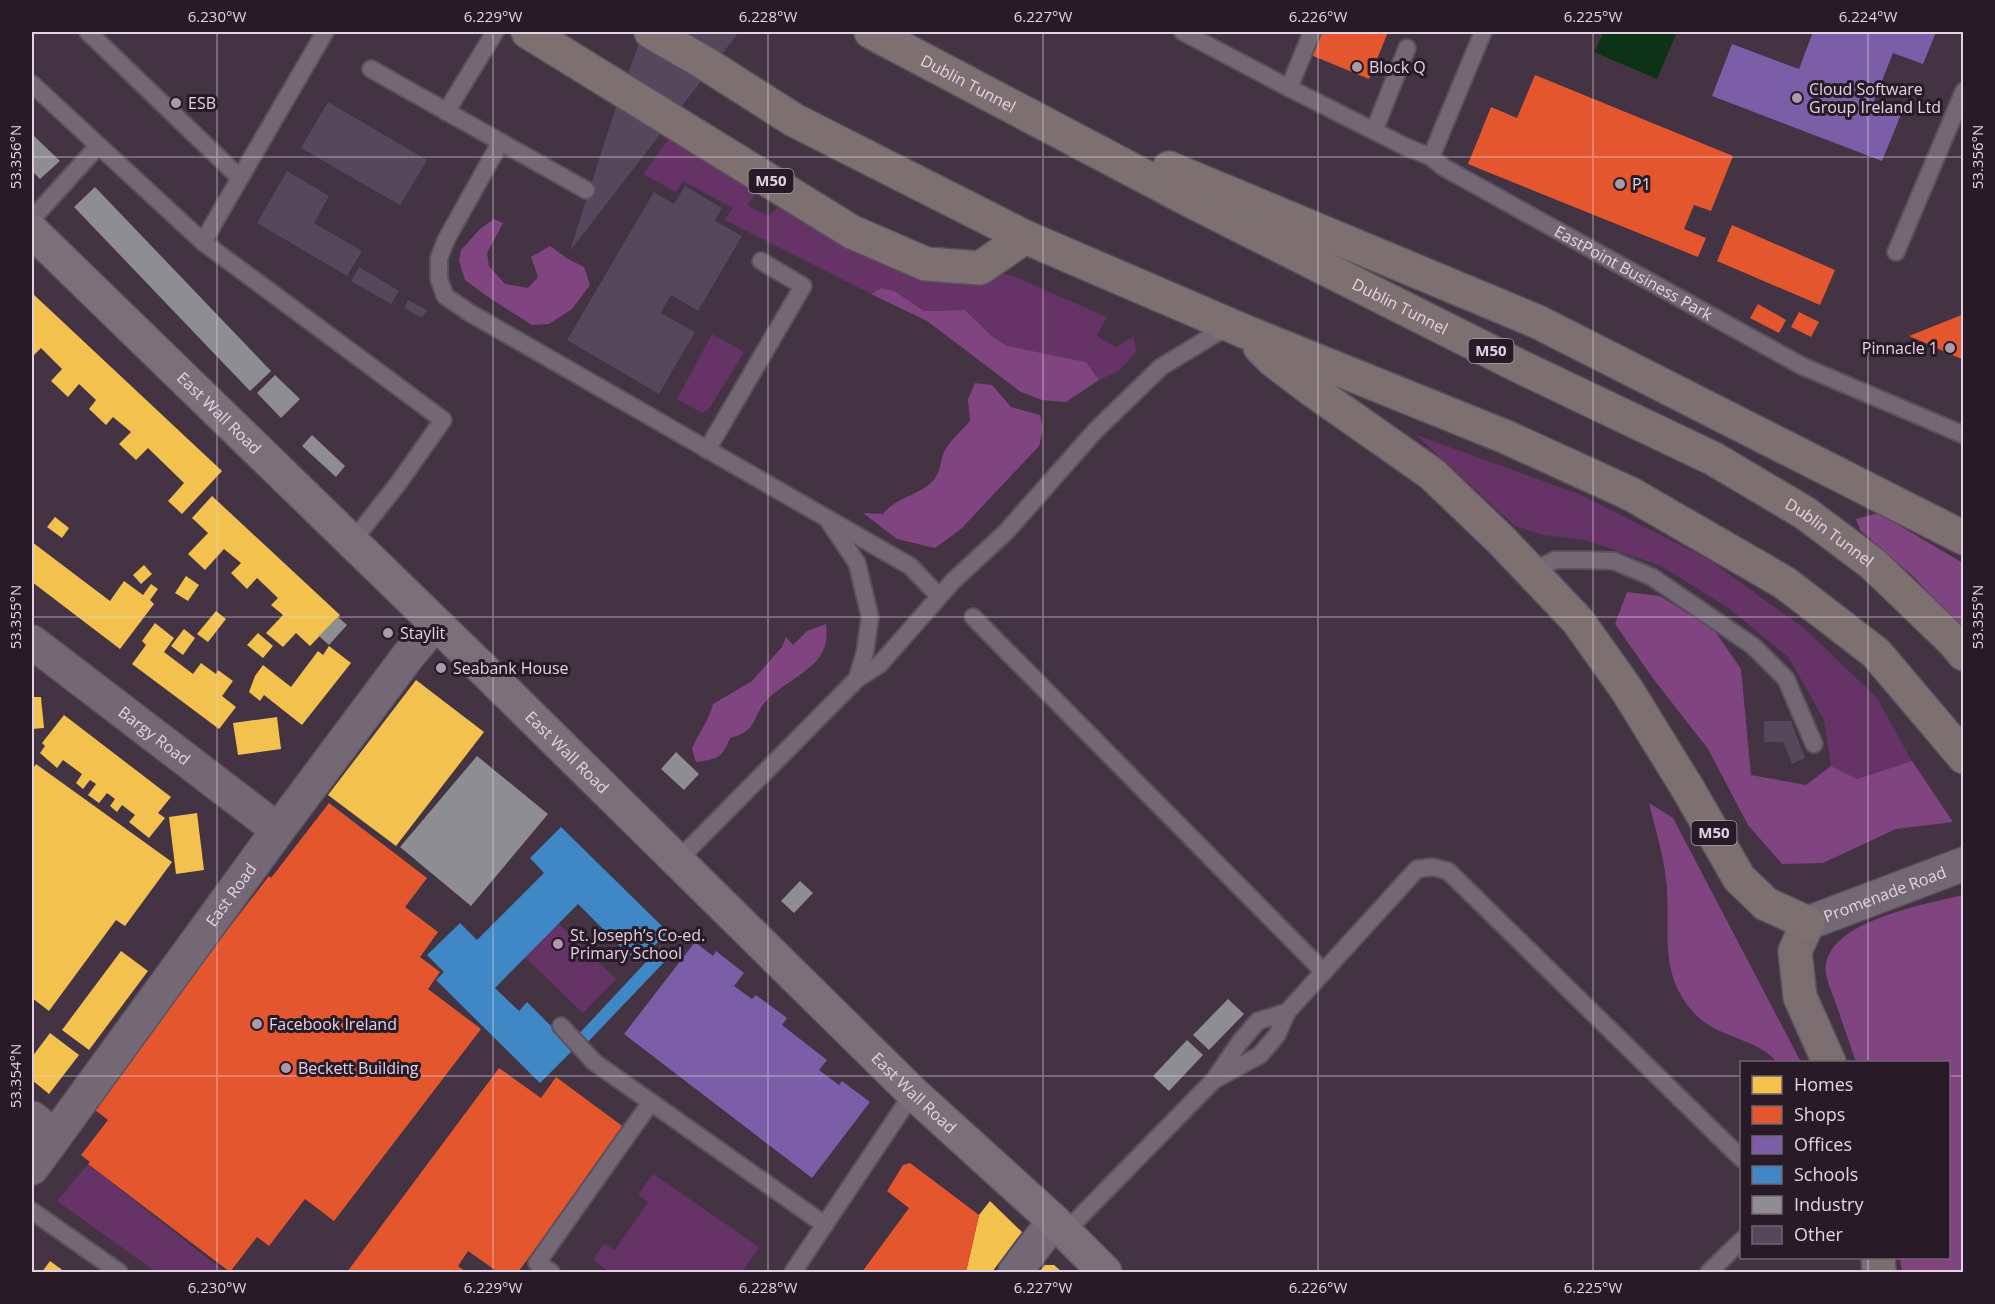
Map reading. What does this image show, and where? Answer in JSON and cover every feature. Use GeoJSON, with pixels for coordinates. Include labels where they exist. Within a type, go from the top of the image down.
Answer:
{"type":"FeatureCollection","features":[{"type":"Feature","properties":{"kind":"highway","name":"M50"},"geometry":{"type":"LineString","coordinates":[[528,32],[852,232],[926,264],[980,268],[1025,237]]}},
{"type":"Feature","properties":{"kind":"highway","name":"M50"},"geometry":{"type":"LineString","coordinates":[[651,32],[794,120],[1025,237],[1238,328],[1506,437],[1631,494],[1785,583],[1876,653],[1964,757]]}},
{"type":"Feature","properties":{"kind":"highway","name":"Dublin Tunnel"},"geometry":{"type":"LineString","coordinates":[[871,32],[1195,203],[1519,366],[1714,459],[1804,513],[1873,564],[1964,654]]}},
{"type":"Feature","properties":{"kind":"highway","name":"M50"},"geometry":{"type":"LineString","coordinates":[[987,92],[1538,322],[1964,538]]}},
{"type":"Feature","properties":{"kind":"highway","name":"M50"},"geometry":{"type":"LineString","coordinates":[[1238,328],[1274,361],[1432,474],[1500,539],[1578,621],[1627,690],[1739,878],[1766,904],[1808,923]]}},
{"type":"Feature","properties":{"kind":"highway"},"geometry":{"type":"LineString","coordinates":[[1808,923],[1795,951],[1800,997],[1829,1061]]}},
{"type":"Feature","properties":{"kind":"main road","name":"East Wall Road"},"geometry":{"type":"LineString","coordinates":[[32,231],[914,1093],[1105,1272]]}},
{"type":"Feature","properties":{"kind":"street","name":"East Road"},"geometry":{"type":"LineString","coordinates":[[32,1168],[43,1127],[278,830],[408,656],[435,624]]}},
{"type":"Feature","properties":{"kind":"street","name":"Bargy Road"},"geometry":{"type":"LineString","coordinates":[[32,642],[278,830]]}},
{"type":"Feature","properties":{"kind":"street","name":"Promenade Road"},"geometry":{"type":"LineString","coordinates":[[1808,923],[1964,864]]}},
{"type":"Feature","properties":{"kind":"street"},"geometry":{"type":"LineString","coordinates":[[1015,1272],[1059,1227]]}},
{"type":"Feature","properties":{"kind":"lane"},"geometry":{"type":"LineString","coordinates":[[88,32],[240,178]]}},
{"type":"Feature","properties":{"kind":"lane"},"geometry":{"type":"LineString","coordinates":[[203,242],[325,32]]}},
{"type":"Feature","properties":{"kind":"lane"},"geometry":{"type":"LineString","coordinates":[[446,112],[495,32]]}},
{"type":"Feature","properties":{"kind":"lane","name":"EastPoint Business Park"},"geometry":{"type":"LineString","coordinates":[[1183,32],[1374,131],[1431,157],[1443,167],[1802,366],[1964,435]]}},
{"type":"Feature","properties":{"kind":"lane"},"geometry":{"type":"LineString","coordinates":[[1289,88],[1312,32]]}},
{"type":"Feature","properties":{"kind":"lane"},"geometry":{"type":"LineString","coordinates":[[1431,157],[1483,32]]}},
{"type":"Feature","properties":{"kind":"lane"},"geometry":{"type":"LineString","coordinates":[[1374,131],[1407,48]]}},
{"type":"Feature","properties":{"kind":"lane"},"geometry":{"type":"LineString","coordinates":[[371,69],[586,190]]}},
{"type":"Feature","properties":{"kind":"lane"},"geometry":{"type":"LineString","coordinates":[[32,84],[203,242],[443,420],[397,485],[351,543]]}},
{"type":"Feature","properties":{"kind":"lane"},"geometry":{"type":"LineString","coordinates":[[1896,252],[1964,91]]}},
{"type":"Feature","properties":{"kind":"lane"},"geometry":{"type":"LineString","coordinates":[[500,142],[446,240],[439,258],[439,279],[445,296],[480,319],[910,566],[939,596]]}},
{"type":"Feature","properties":{"kind":"lane"},"geometry":{"type":"LineString","coordinates":[[32,219],[98,146]]}},
{"type":"Feature","properties":{"kind":"lane"},"geometry":{"type":"LineString","coordinates":[[707,450],[803,286],[760,261]]}},
{"type":"Feature","properties":{"kind":"lane"},"geometry":{"type":"LineString","coordinates":[[678,860],[856,679],[880,664],[952,581],[1006,532],[1095,431],[1161,367],[1238,328]]}},
{"type":"Feature","properties":{"kind":"lane"},"geometry":{"type":"LineString","coordinates":[[826,518],[857,563],[870,617],[865,651],[856,679]]}},
{"type":"Feature","properties":{"kind":"lane"},"geometry":{"type":"LineString","coordinates":[[1531,572],[1555,560],[1614,561],[1652,577],[1753,646],[1786,679],[1814,744]]}},
{"type":"Feature","properties":{"kind":"lane"},"geometry":{"type":"LineString","coordinates":[[973,617],[1324,972]]}},
{"type":"Feature","properties":{"kind":"lane"},"geometry":{"type":"LineString","coordinates":[[1214,1080],[1260,1055],[1277,1035],[1287,1012],[1417,869],[1433,867],[1448,871],[1740,1157]]}},
{"type":"Feature","properties":{"kind":"lane"},"geometry":{"type":"LineString","coordinates":[[1059,1227],[1214,1080],[1240,1042],[1258,1021],[1287,1012]]}},
{"type":"Feature","properties":{"kind":"lane"},"geometry":{"type":"LineString","coordinates":[[561,1026],[594,1062],[825,1225]]}},
{"type":"Feature","properties":{"kind":"lane"},"geometry":{"type":"LineString","coordinates":[[793,1272],[914,1093]]}},
{"type":"Feature","properties":{"kind":"lane"},"geometry":{"type":"LineString","coordinates":[[551,1272],[537,1263],[651,1102]]}},
{"type":"Feature","properties":{"kind":"lane"},"geometry":{"type":"LineString","coordinates":[[32,1211],[119,1272]]}},
{"type":"Feature","properties":{"kind":"lane"},"geometry":{"type":"LineString","coordinates":[[1709,1272],[1740,1242]]}},
{"type":"Feature","properties":{"kind":"shaded area"},"geometry":{"type":"Polygon","coordinates":[[[1604,32],[1677,32],[1657,79],[1594,52],[1604,32]]]}},
{"type":"Feature","properties":{"kind":"shaded area"},"geometry":{"type":"Polygon","coordinates":[[[670,137],[763,186],[747,205],[768,216],[785,201],[953,272],[1011,275],[1107,317],[1097,336],[1116,347],[1134,336],[1136,352],[1119,371],[1099,380],[1086,362],[1007,346],[993,337],[965,310],[924,311],[894,292],[881,288],[871,294],[725,220],[733,208],[683,181],[676,192],[643,174],[670,137]]]}},
{"type":"Feature","properties":{"kind":"shaded area"},"geometry":{"type":"Polygon","coordinates":[[[494,219],[503,223],[487,253],[489,266],[505,284],[528,288],[538,277],[531,257],[550,246],[584,267],[590,285],[572,309],[549,324],[532,325],[465,280],[459,261],[461,250],[480,229],[494,219]]]}},
{"type":"Feature","properties":{"kind":"shaded area"},"geometry":{"type":"Polygon","coordinates":[[[881,288],[894,291],[924,311],[965,310],[993,337],[1007,346],[1086,362],[1099,380],[1066,402],[1042,400],[1021,392],[927,321],[871,294],[881,288]]]}},
{"type":"Feature","properties":{"kind":"shaded area"},"geometry":{"type":"Polygon","coordinates":[[[712,334],[744,352],[709,409],[702,413],[677,399],[712,334]]]}},
{"type":"Feature","properties":{"kind":"shaded area"},"geometry":{"type":"Polygon","coordinates":[[[975,383],[992,385],[1011,407],[1040,415],[1043,429],[1039,446],[961,529],[935,548],[897,539],[863,513],[883,514],[894,504],[933,481],[938,474],[945,450],[970,421],[968,399],[975,383]]]}},
{"type":"Feature","properties":{"kind":"shaded area"},"geometry":{"type":"Polygon","coordinates":[[[1416,435],[1579,494],[1708,559],[1805,629],[1877,698],[1912,761],[1857,779],[1831,766],[1824,720],[1789,658],[1730,609],[1661,566],[1585,540],[1543,535],[1515,526],[1416,435]]]}},
{"type":"Feature","properties":{"kind":"shaded area"},"geometry":{"type":"Polygon","coordinates":[[[1878,513],[1963,563],[1963,631],[1915,578],[1860,530],[1856,519],[1878,513]]]}},
{"type":"Feature","properties":{"kind":"shaded area"},"geometry":{"type":"Polygon","coordinates":[[[1627,592],[1660,596],[1714,630],[1741,669],[1751,775],[1806,785],[1831,766],[1857,779],[1912,761],[1953,822],[1896,829],[1823,863],[1782,864],[1748,825],[1708,749],[1652,677],[1615,624],[1627,592]]]}},
{"type":"Feature","properties":{"kind":"shaded area"},"geometry":{"type":"Polygon","coordinates":[[[826,624],[825,646],[818,659],[767,700],[746,732],[730,738],[718,757],[696,762],[692,749],[713,704],[752,681],[782,647],[786,637],[793,645],[807,631],[826,624]]]}},
{"type":"Feature","properties":{"kind":"shaded area"},"geometry":{"type":"Polygon","coordinates":[[[1649,803],[1673,818],[1800,1061],[1776,1061],[1759,1048],[1714,1028],[1695,1014],[1683,998],[1670,966],[1666,879],[1649,803]]]}},
{"type":"Feature","properties":{"kind":"shaded area"},"geometry":{"type":"Polygon","coordinates":[[[1963,895],[1963,1272],[1902,1272],[1900,1259],[1950,1259],[1950,1061],[1856,1061],[1826,975],[1828,957],[1839,941],[1878,918],[1963,895]]]}},
{"type":"Feature","properties":{"kind":"shaded area"},"geometry":{"type":"Polygon","coordinates":[[[558,923],[616,979],[583,1013],[525,957],[558,923]]]}},
{"type":"Feature","properties":{"kind":"shaded area"},"geometry":{"type":"Polygon","coordinates":[[[88,1164],[225,1272],[156,1272],[57,1201],[88,1164]]]}},
{"type":"Feature","properties":{"kind":"shaded area"},"geometry":{"type":"Polygon","coordinates":[[[653,1174],[759,1247],[742,1272],[610,1272],[593,1260],[604,1244],[615,1250],[648,1202],[638,1195],[653,1174]]]}},
{"type":"Feature","properties":{"kind":"building: Homes"},"geometry":{"type":"Polygon","coordinates":[[[32,293],[222,471],[182,514],[168,501],[184,483],[148,448],[136,460],[119,444],[131,432],[113,417],[106,425],[89,409],[96,400],[79,384],[68,397],[51,381],[62,369],[41,348],[34,355],[32,352],[32,293]]]}},
{"type":"Feature","properties":{"kind":"building: Homes"},"geometry":{"type":"Polygon","coordinates":[[[212,496],[340,615],[310,646],[296,633],[283,647],[266,633],[283,615],[271,605],[278,598],[257,578],[247,589],[231,573],[241,563],[224,549],[205,570],[188,554],[208,533],[192,518],[212,496]]]}},
{"type":"Feature","properties":{"kind":"building: Homes"},"geometry":{"type":"Polygon","coordinates":[[[55,517],[69,528],[62,538],[47,527],[55,517]]]}},
{"type":"Feature","properties":{"kind":"building: Homes"},"geometry":{"type":"Polygon","coordinates":[[[32,542],[110,601],[124,581],[143,595],[151,584],[158,589],[150,600],[154,604],[120,649],[32,582],[32,542]]]}},
{"type":"Feature","properties":{"kind":"building: Homes"},"geometry":{"type":"Polygon","coordinates":[[[144,565],[152,574],[141,584],[133,575],[144,565]]]}},
{"type":"Feature","properties":{"kind":"building: Homes"},"geometry":{"type":"Polygon","coordinates":[[[186,576],[199,585],[188,601],[175,593],[186,576]]]}},
{"type":"Feature","properties":{"kind":"building: Homes"},"geometry":{"type":"Polygon","coordinates":[[[216,611],[226,619],[208,642],[197,634],[216,611]]]}},
{"type":"Feature","properties":{"kind":"building: Homes"},"geometry":{"type":"Polygon","coordinates":[[[155,623],[174,638],[164,652],[193,674],[201,663],[216,674],[218,670],[233,681],[222,696],[236,707],[219,729],[132,664],[146,645],[142,641],[155,623]]]}},
{"type":"Feature","properties":{"kind":"building: Homes"},"geometry":{"type":"Polygon","coordinates":[[[184,629],[195,638],[183,655],[171,646],[184,629]]]}},
{"type":"Feature","properties":{"kind":"building: Homes"},"geometry":{"type":"Polygon","coordinates":[[[258,633],[273,646],[263,658],[247,645],[258,633]]]}},
{"type":"Feature","properties":{"kind":"building: Homes"},"geometry":{"type":"Polygon","coordinates":[[[329,646],[351,663],[302,725],[264,695],[260,701],[249,692],[255,676],[263,665],[291,687],[318,651],[323,655],[329,646]]]}},
{"type":"Feature","properties":{"kind":"building: Homes"},"geometry":{"type":"Polygon","coordinates":[[[416,680],[484,732],[396,846],[328,795],[416,680]]]}},
{"type":"Feature","properties":{"kind":"building: Homes"},"geometry":{"type":"Polygon","coordinates":[[[32,697],[41,697],[44,728],[32,729],[32,697]]]}},
{"type":"Feature","properties":{"kind":"building: Homes"},"geometry":{"type":"Polygon","coordinates":[[[64,715],[171,797],[158,813],[165,818],[149,838],[129,822],[135,815],[122,805],[117,812],[110,806],[115,799],[107,793],[99,803],[88,795],[96,784],[90,780],[83,789],[76,783],[82,774],[63,760],[57,768],[40,753],[45,746],[42,743],[64,715]]]}},
{"type":"Feature","properties":{"kind":"building: Homes"},"geometry":{"type":"Polygon","coordinates":[[[277,717],[281,749],[238,755],[233,723],[277,717]]]}},
{"type":"Feature","properties":{"kind":"building: Homes"},"geometry":{"type":"Polygon","coordinates":[[[36,764],[172,862],[125,926],[116,920],[49,1011],[32,998],[32,770],[36,764]]]}},
{"type":"Feature","properties":{"kind":"building: Homes"},"geometry":{"type":"Polygon","coordinates":[[[197,813],[204,870],[176,874],[169,817],[197,813]]]}},
{"type":"Feature","properties":{"kind":"building: Homes"},"geometry":{"type":"Polygon","coordinates":[[[121,951],[148,971],[89,1050],[62,1030],[121,951]]]}},
{"type":"Feature","properties":{"kind":"building: Homes"},"geometry":{"type":"Polygon","coordinates":[[[50,1033],[79,1055],[49,1094],[32,1080],[32,1057],[50,1033]]]}},
{"type":"Feature","properties":{"kind":"building: Homes"},"geometry":{"type":"Polygon","coordinates":[[[990,1201],[1022,1232],[992,1272],[966,1272],[979,1215],[990,1201]]]}},
{"type":"Feature","properties":{"kind":"building: Homes"},"geometry":{"type":"Polygon","coordinates":[[[50,1261],[65,1272],[42,1272],[50,1261]]]}},
{"type":"Feature","properties":{"kind":"building: Homes"},"geometry":{"type":"Polygon","coordinates":[[[1045,1265],[1054,1265],[1062,1272],[1039,1272],[1045,1265]]]}},
{"type":"Feature","properties":{"kind":"building: Shops","name":"Block Q"},"geometry":{"type":"Polygon","coordinates":[[[1320,32],[1388,32],[1369,79],[1311,55],[1320,32]]]}},
{"type":"Feature","properties":{"kind":"building: Shops","name":"P1"},"geometry":{"type":"Polygon","coordinates":[[[1535,75],[1733,156],[1711,211],[1694,205],[1684,229],[1706,238],[1698,257],[1468,164],[1491,107],[1517,118],[1535,75]]]}},
{"type":"Feature","properties":{"kind":"building: Shops"},"geometry":{"type":"Polygon","coordinates":[[[1732,225],[1835,270],[1820,305],[1717,261],[1732,225]]]}},
{"type":"Feature","properties":{"kind":"building: Shops"},"geometry":{"type":"Polygon","coordinates":[[[1758,304],[1786,320],[1779,333],[1750,318],[1758,304]]]}},
{"type":"Feature","properties":{"kind":"building: Shops"},"geometry":{"type":"Polygon","coordinates":[[[1799,312],[1819,322],[1811,337],[1791,327],[1799,312]]]}},
{"type":"Feature","properties":{"kind":"building: Shops","name":"Pinnacle 1"},"geometry":{"type":"Polygon","coordinates":[[[1964,314],[1964,360],[1909,336],[1964,314]]]}},
{"type":"Feature","properties":{"kind":"building: Shops","name":"Beckett Building"},"geometry":{"type":"Polygon","coordinates":[[[329,803],[427,878],[405,907],[438,932],[420,957],[440,972],[428,989],[481,1029],[334,1221],[305,1199],[269,1246],[257,1237],[230,1272],[88,1164],[90,1162],[81,1155],[108,1120],[91,1107],[269,876],[271,878],[329,803]]]}},
{"type":"Feature","properties":{"kind":"building: Shops"},"geometry":{"type":"Polygon","coordinates":[[[499,1068],[541,1098],[556,1077],[625,1128],[518,1272],[498,1272],[468,1251],[458,1266],[466,1272],[347,1272],[499,1068]]]}},
{"type":"Feature","properties":{"kind":"building: Shops"},"geometry":{"type":"Polygon","coordinates":[[[910,1163],[979,1215],[966,1272],[862,1272],[909,1208],[887,1191],[903,1165],[910,1163]]]}},
{"type":"Feature","properties":{"kind":"building: Offices","name":"Cloud Software Group Ireland Ltd"},"geometry":{"type":"Polygon","coordinates":[[[1813,32],[1936,32],[1923,64],[1893,53],[1874,101],[1902,112],[1882,161],[1712,96],[1732,44],[1799,69],[1813,32]]]}},
{"type":"Feature","properties":{"kind":"building: Offices"},"geometry":{"type":"Polygon","coordinates":[[[695,942],[713,956],[716,951],[744,973],[734,986],[752,999],[756,995],[787,1018],[782,1025],[827,1060],[819,1070],[839,1085],[842,1081],[870,1102],[812,1178],[624,1034],[695,942]]]}},
{"type":"Feature","properties":{"kind":"building: Schools"},"geometry":{"type":"Polygon","coordinates":[[[561,827],[668,932],[637,963],[578,904],[495,988],[519,1011],[527,1002],[574,1049],[540,1083],[436,980],[444,972],[427,955],[460,923],[477,940],[544,873],[530,858],[561,827]]]}},
{"type":"Feature","properties":{"kind":"building: Schools"},"geometry":{"type":"Polygon","coordinates":[[[660,947],[670,956],[584,1046],[575,1038],[660,947]]]}},
{"type":"Feature","properties":{"kind":"building: Industry"},"geometry":{"type":"Polygon","coordinates":[[[32,134],[60,161],[40,179],[32,171],[32,134]]]}},
{"type":"Feature","properties":{"kind":"building: Industry"},"geometry":{"type":"Polygon","coordinates":[[[95,187],[271,371],[250,391],[74,207],[95,187]]]}},
{"type":"Feature","properties":{"kind":"building: Industry"},"geometry":{"type":"Polygon","coordinates":[[[275,375],[300,399],[281,418],[257,393],[275,375]]]}},
{"type":"Feature","properties":{"kind":"building: Industry"},"geometry":{"type":"Polygon","coordinates":[[[312,435],[345,466],[336,477],[302,446],[312,435]]]}},
{"type":"Feature","properties":{"kind":"building: Industry"},"geometry":{"type":"Polygon","coordinates":[[[338,617],[347,625],[329,645],[319,636],[338,617]]]}},
{"type":"Feature","properties":{"kind":"building: Industry"},"geometry":{"type":"Polygon","coordinates":[[[676,752],[699,774],[684,790],[661,769],[676,752]]]}},
{"type":"Feature","properties":{"kind":"building: Industry"},"geometry":{"type":"Polygon","coordinates":[[[477,756],[548,814],[471,906],[400,847],[477,756]]]}},
{"type":"Feature","properties":{"kind":"building: Industry"},"geometry":{"type":"Polygon","coordinates":[[[800,881],[813,893],[794,913],[781,901],[800,881]]]}},
{"type":"Feature","properties":{"kind":"building: Industry"},"geometry":{"type":"Polygon","coordinates":[[[1228,999],[1244,1014],[1209,1050],[1193,1035],[1228,999]]]}},
{"type":"Feature","properties":{"kind":"building: Industry"},"geometry":{"type":"Polygon","coordinates":[[[1187,1040],[1203,1055],[1169,1091],[1153,1076],[1187,1040]]]}},
{"type":"Feature","properties":{"kind":"building: Other"},"geometry":{"type":"Polygon","coordinates":[[[643,32],[739,32],[570,251],[611,122],[643,32]]]}},
{"type":"Feature","properties":{"kind":"building: Other"},"geometry":{"type":"Polygon","coordinates":[[[328,102],[427,160],[400,205],[301,148],[328,102]]]}},
{"type":"Feature","properties":{"kind":"building: Other"},"geometry":{"type":"Polygon","coordinates":[[[287,171],[329,196],[314,223],[362,251],[347,276],[257,223],[287,171]]]}},
{"type":"Feature","properties":{"kind":"building: Other"},"geometry":{"type":"Polygon","coordinates":[[[685,186],[722,208],[715,221],[742,236],[698,311],[671,295],[661,313],[695,332],[659,394],[567,340],[654,192],[674,204],[685,186]]]}},
{"type":"Feature","properties":{"kind":"building: Other"},"geometry":{"type":"Polygon","coordinates":[[[359,267],[399,291],[391,304],[351,281],[359,267]]]}},
{"type":"Feature","properties":{"kind":"building: Other"},"geometry":{"type":"Polygon","coordinates":[[[408,300],[427,310],[422,318],[404,308],[408,300]]]}},
{"type":"Feature","properties":{"kind":"building: Other"},"geometry":{"type":"Polygon","coordinates":[[[1764,721],[1791,721],[1805,758],[1792,764],[1783,742],[1764,742],[1764,721]]]}},
{"type":"Feature","properties":{"kind":"place","name":"Block Q"},"geometry":{"type":"Point","coordinates":[1357,67]}},
{"type":"Feature","properties":{"kind":"place","name":"Cloud Software Group Ireland Ltd"},"geometry":{"type":"Point","coordinates":[1797,98]}},
{"type":"Feature","properties":{"kind":"place","name":"ESB"},"geometry":{"type":"Point","coordinates":[176,103]}},
{"type":"Feature","properties":{"kind":"place","name":"P1"},"geometry":{"type":"Point","coordinates":[1620,184]}},
{"type":"Feature","properties":{"kind":"place","name":"Pinnacle 1"},"geometry":{"type":"Point","coordinates":[1950,348]}},
{"type":"Feature","properties":{"kind":"place","name":"Staylit"},"geometry":{"type":"Point","coordinates":[388,633]}},
{"type":"Feature","properties":{"kind":"place","name":"Seabank House"},"geometry":{"type":"Point","coordinates":[441,668]}},
{"type":"Feature","properties":{"kind":"place","name":"St. Joseph’s Co-ed. Primary School"},"geometry":{"type":"Point","coordinates":[558,944]}},
{"type":"Feature","properties":{"kind":"place","name":"Facebook Ireland"},"geometry":{"type":"Point","coordinates":[257,1024]}},
{"type":"Feature","properties":{"kind":"place","name":"Beckett Building"},"geometry":{"type":"Point","coordinates":[286,1068]}}]}
